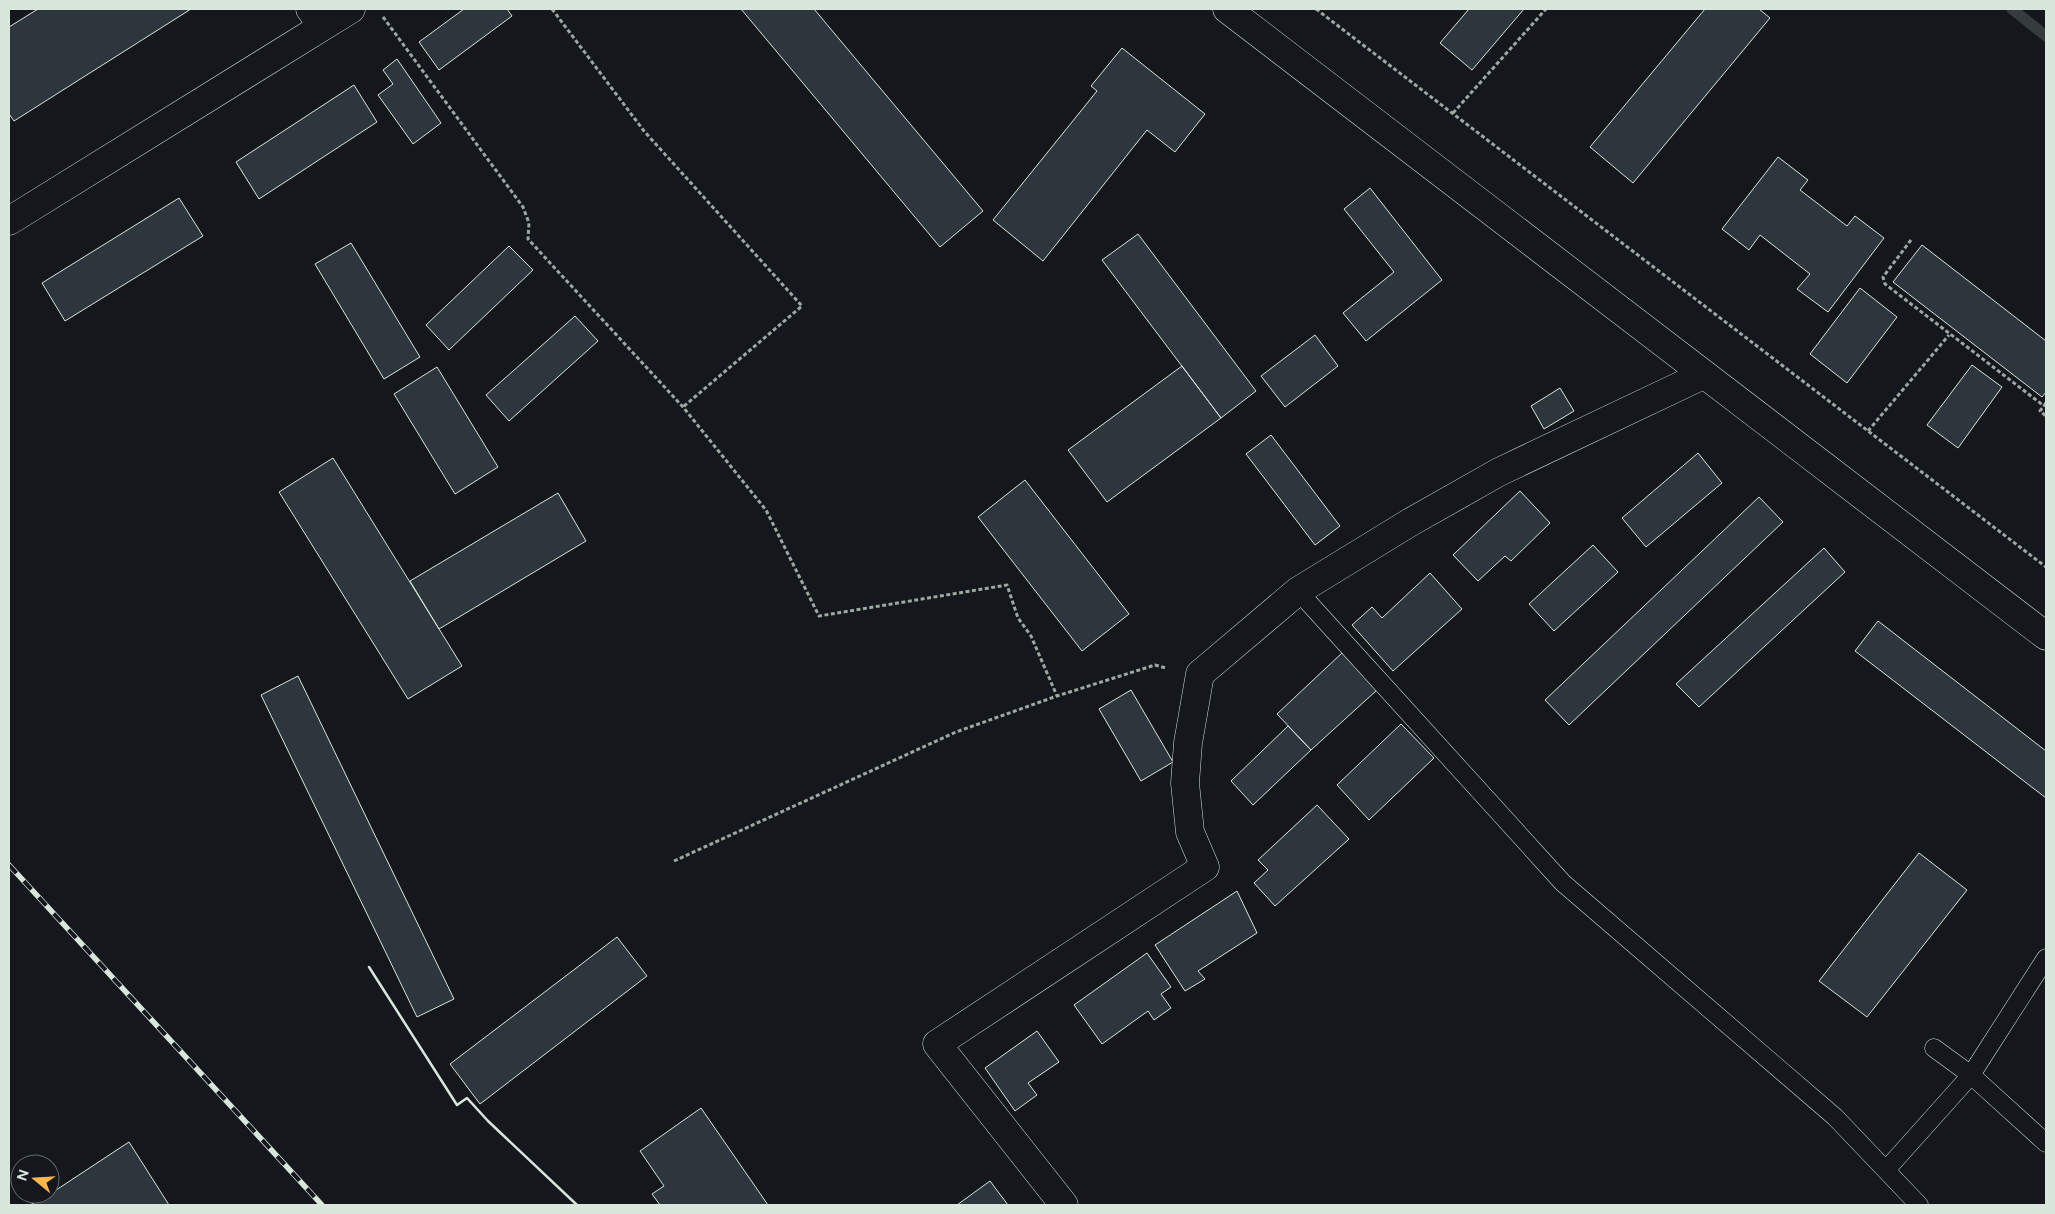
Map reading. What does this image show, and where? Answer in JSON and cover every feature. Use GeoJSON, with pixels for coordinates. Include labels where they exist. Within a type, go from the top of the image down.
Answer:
{"type":"FeatureCollection","features":[{"type":"Feature","properties":{"kind":"street"},"geometry":{"type":"LineString","coordinates":[[9,221],[316,17],[351,9]]}},
{"type":"Feature","properties":{"kind":"street"},"geometry":{"type":"LineString","coordinates":[[1227,9],[2046,636]]}},
{"type":"Feature","properties":{"kind":"street"},"geometry":{"type":"LineString","coordinates":[[1064,1205],[937,1044],[1205,867],[1190,832],[1185,783],[1188,743],[1200,674],[1298,591],[1473,485],[1703,375]]}},
{"type":"Feature","properties":{"kind":"lane"},"geometry":{"type":"LineString","coordinates":[[1298,591],[1563,883],[1834,1117],[1919,1205]]}},
{"type":"Feature","properties":{"kind":"lane"},"geometry":{"type":"LineString","coordinates":[[1886,1170],[1970,1075],[2046,958]]}},
{"type":"Feature","properties":{"kind":"lane"},"geometry":{"type":"LineString","coordinates":[[1934,1048],[1970,1075],[2046,1143]]}},
{"type":"Feature","properties":{"kind":"path"},"geometry":{"type":"LineString","coordinates":[[377,9],[523,207],[529,223],[528,239],[682,407],[766,510],[819,616],[1006,585],[1018,618],[1031,636],[1057,696]]}},
{"type":"Feature","properties":{"kind":"path"},"geometry":{"type":"LineString","coordinates":[[552,9],[644,131],[802,306],[682,407]]}},
{"type":"Feature","properties":{"kind":"path"},"geometry":{"type":"LineString","coordinates":[[1316,9],[2046,567]]}},
{"type":"Feature","properties":{"kind":"path"},"geometry":{"type":"LineString","coordinates":[[1453,113],[1546,9]]}},
{"type":"Feature","properties":{"kind":"path"},"geometry":{"type":"LineString","coordinates":[[1910,240],[1883,277],[1885,284],[2045,405],[2040,412],[2046,416]]}},
{"type":"Feature","properties":{"kind":"path"},"geometry":{"type":"LineString","coordinates":[[1868,431],[1950,335]]}},
{"type":"Feature","properties":{"kind":"path"},"geometry":{"type":"LineString","coordinates":[[674,861],[956,732],[1057,696],[1156,666],[1200,674]]}},
{"type":"Feature","properties":{"kind":"building"},"geometry":{"type":"Polygon","coordinates":[[[38,9],[191,9],[14,121],[9,114],[9,27],[38,9]]]}},
{"type":"Feature","properties":{"kind":"building"},"geometry":{"type":"Polygon","coordinates":[[[464,9],[507,9],[512,16],[439,70],[419,42],[464,9]]]}},
{"type":"Feature","properties":{"kind":"building"},"geometry":{"type":"Polygon","coordinates":[[[741,9],[814,9],[983,211],[940,247],[741,9]]]}},
{"type":"Feature","properties":{"kind":"building"},"geometry":{"type":"Polygon","coordinates":[[[1469,9],[1524,9],[1472,70],[1440,43],[1469,9]]]}},
{"type":"Feature","properties":{"kind":"building"},"geometry":{"type":"Polygon","coordinates":[[[1705,9],[1759,9],[1770,18],[1633,183],[1590,147],[1705,9]]]}},
{"type":"Feature","properties":{"kind":"building"},"geometry":{"type":"Polygon","coordinates":[[[1122,48],[1205,114],[1175,152],[1147,130],[1043,261],[993,220],[1097,91],[1091,86],[1122,48]]]}},
{"type":"Feature","properties":{"kind":"building"},"geometry":{"type":"Polygon","coordinates":[[[397,59],[441,123],[413,144],[378,95],[393,84],[383,70],[397,59]]]}},
{"type":"Feature","properties":{"kind":"building"},"geometry":{"type":"Polygon","coordinates":[[[354,85],[377,122],[259,199],[236,162],[354,85]]]}},
{"type":"Feature","properties":{"kind":"building"},"geometry":{"type":"Polygon","coordinates":[[[1778,157],[1808,180],[1800,190],[1847,226],[1855,216],[1884,238],[1828,312],[1797,289],[1810,274],[1760,235],[1749,250],[1722,229],[1778,157]]]}},
{"type":"Feature","properties":{"kind":"building"},"geometry":{"type":"Polygon","coordinates":[[[1370,188],[1442,280],[1366,341],[1343,313],[1394,272],[1344,209],[1370,188]]]}},
{"type":"Feature","properties":{"kind":"building"},"geometry":{"type":"Polygon","coordinates":[[[179,198],[203,236],[65,321],[42,283],[179,198]]]}},
{"type":"Feature","properties":{"kind":"building"},"geometry":{"type":"Polygon","coordinates":[[[1138,234],[1256,391],[1221,418],[1102,260],[1138,234]]]}},
{"type":"Feature","properties":{"kind":"building"},"geometry":{"type":"Polygon","coordinates":[[[351,243],[420,357],[384,379],[315,264],[351,243]]]}},
{"type":"Feature","properties":{"kind":"building"},"geometry":{"type":"Polygon","coordinates":[[[1922,245],[2046,341],[2046,392],[2042,397],[1893,282],[1922,245]]]}},
{"type":"Feature","properties":{"kind":"building"},"geometry":{"type":"Polygon","coordinates":[[[509,246],[533,270],[449,350],[426,325],[509,246]]]}},
{"type":"Feature","properties":{"kind":"building"},"geometry":{"type":"Polygon","coordinates":[[[1860,288],[1897,317],[1847,383],[1810,354],[1860,288]]]}},
{"type":"Feature","properties":{"kind":"building"},"geometry":{"type":"Polygon","coordinates":[[[575,316],[598,341],[509,421],[486,395],[575,316]]]}},
{"type":"Feature","properties":{"kind":"building"},"geometry":{"type":"Polygon","coordinates":[[[1315,335],[1338,366],[1285,407],[1261,376],[1315,335]]]}},
{"type":"Feature","properties":{"kind":"building"},"geometry":{"type":"Polygon","coordinates":[[[1972,365],[2002,387],[1958,448],[1927,425],[1972,365]]]}},
{"type":"Feature","properties":{"kind":"building"},"geometry":{"type":"Polygon","coordinates":[[[1182,366],[1221,418],[1107,502],[1068,450],[1182,366]]]}},
{"type":"Feature","properties":{"kind":"building"},"geometry":{"type":"Polygon","coordinates":[[[437,367],[498,467],[455,494],[394,394],[437,367]]]}},
{"type":"Feature","properties":{"kind":"building"},"geometry":{"type":"Polygon","coordinates":[[[1560,388],[1574,411],[1544,429],[1531,406],[1560,388]]]}},
{"type":"Feature","properties":{"kind":"building"},"geometry":{"type":"Polygon","coordinates":[[[1271,435],[1340,526],[1315,545],[1246,454],[1271,435]]]}},
{"type":"Feature","properties":{"kind":"building"},"geometry":{"type":"Polygon","coordinates":[[[1698,453],[1722,483],[1646,547],[1622,518],[1698,453]]]}},
{"type":"Feature","properties":{"kind":"building"},"geometry":{"type":"Polygon","coordinates":[[[333,458],[462,666],[408,699],[279,492],[333,458]]]}},
{"type":"Feature","properties":{"kind":"building"},"geometry":{"type":"Polygon","coordinates":[[[1025,480],[1129,614],[1082,651],[978,517],[1025,480]]]}},
{"type":"Feature","properties":{"kind":"building"},"geometry":{"type":"Polygon","coordinates":[[[1520,491],[1550,523],[1511,561],[1505,556],[1478,581],[1453,555],[1520,491]]]}},
{"type":"Feature","properties":{"kind":"building"},"geometry":{"type":"Polygon","coordinates":[[[558,493],[586,541],[439,629],[410,581],[558,493]]]}},
{"type":"Feature","properties":{"kind":"building"},"geometry":{"type":"Polygon","coordinates":[[[1759,497],[1783,522],[1569,725],[1545,700],[1759,497]]]}},
{"type":"Feature","properties":{"kind":"building"},"geometry":{"type":"Polygon","coordinates":[[[1593,545],[1618,572],[1554,631],[1529,604],[1593,545]]]}},
{"type":"Feature","properties":{"kind":"building"},"geometry":{"type":"Polygon","coordinates":[[[1824,548],[1845,572],[1699,707],[1676,684],[1824,548]]]}},
{"type":"Feature","properties":{"kind":"building"},"geometry":{"type":"Polygon","coordinates":[[[1430,573],[1462,609],[1393,671],[1352,625],[1372,607],[1382,618],[1430,573]]]}},
{"type":"Feature","properties":{"kind":"building"},"geometry":{"type":"Polygon","coordinates":[[[1878,621],[2046,751],[2046,798],[1855,651],[1878,621]]]}},
{"type":"Feature","properties":{"kind":"building"},"geometry":{"type":"Polygon","coordinates":[[[1342,653],[1377,690],[1311,750],[1277,714],[1342,653]]]}},
{"type":"Feature","properties":{"kind":"building"},"geometry":{"type":"Polygon","coordinates":[[[298,676],[454,999],[417,1017],[261,695],[298,676]]]}},
{"type":"Feature","properties":{"kind":"building"},"geometry":{"type":"Polygon","coordinates":[[[1131,690],[1173,762],[1141,781],[1099,709],[1131,690]]]}},
{"type":"Feature","properties":{"kind":"building"},"geometry":{"type":"Polygon","coordinates":[[[1401,724],[1434,758],[1369,820],[1337,785],[1401,724]]]}},
{"type":"Feature","properties":{"kind":"building"},"geometry":{"type":"Polygon","coordinates":[[[1288,726],[1311,750],[1253,805],[1231,781],[1288,726]]]}},
{"type":"Feature","properties":{"kind":"building"},"geometry":{"type":"Polygon","coordinates":[[[1317,805],[1349,839],[1275,906],[1254,883],[1268,870],[1258,860],[1317,805]]]}},
{"type":"Feature","properties":{"kind":"building"},"geometry":{"type":"Polygon","coordinates":[[[1919,853],[1967,890],[1867,1017],[1819,981],[1919,853]]]}},
{"type":"Feature","properties":{"kind":"building"},"geometry":{"type":"Polygon","coordinates":[[[1237,891],[1257,933],[1198,971],[1205,979],[1185,991],[1155,945],[1237,891]]]}},
{"type":"Feature","properties":{"kind":"building"},"geometry":{"type":"Polygon","coordinates":[[[617,937],[647,976],[480,1104],[450,1064],[617,937]]]}},
{"type":"Feature","properties":{"kind":"building"},"geometry":{"type":"Polygon","coordinates":[[[1147,953],[1171,987],[1161,994],[1171,1008],[1154,1020],[1148,1011],[1102,1044],[1074,1005],[1147,953]]]}},
{"type":"Feature","properties":{"kind":"building"},"geometry":{"type":"Polygon","coordinates":[[[1037,1031],[1059,1062],[1028,1083],[1037,1095],[1015,1111],[985,1068],[1037,1031]]]}},
{"type":"Feature","properties":{"kind":"building"},"geometry":{"type":"Polygon","coordinates":[[[701,1108],[768,1205],[660,1205],[652,1194],[664,1186],[640,1151],[701,1108]]]}},
{"type":"Feature","properties":{"kind":"building"},"geometry":{"type":"Polygon","coordinates":[[[129,1142],[169,1205],[30,1205],[60,1204],[60,1187],[129,1142]]]}},
{"type":"Feature","properties":{"kind":"building"},"geometry":{"type":"Polygon","coordinates":[[[990,1181],[1008,1205],[957,1205],[990,1181]]]}},
{"type":"Feature","properties":{"kind":"waterway"},"geometry":{"type":"LineString","coordinates":[[2012,9],[2046,36]]}},
{"type":"Feature","properties":{"kind":"railway"},"geometry":{"type":"LineString","coordinates":[[9,865],[322,1205]]}},
{"type":"Feature","properties":{"kind":"wall"},"geometry":{"type":"LineString","coordinates":[[369,967],[457,1105],[467,1098],[488,1121],[577,1205]]}}]}
